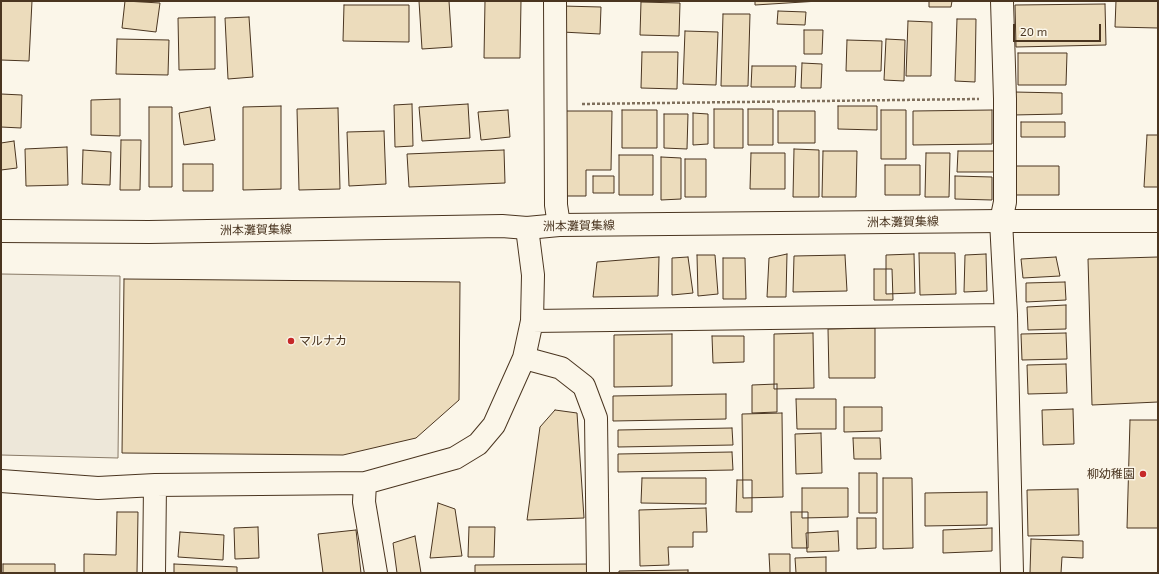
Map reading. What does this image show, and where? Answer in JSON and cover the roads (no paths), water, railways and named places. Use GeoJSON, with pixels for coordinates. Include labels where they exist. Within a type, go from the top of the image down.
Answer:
{"type":"FeatureCollection","features":[{"type":"Feature","properties":{"kind":"street"},"geometry":{"type":"LineString","coordinates":[[555,1],[556,205],[559,225]]}},
{"type":"Feature","properties":{"kind":"street"},"geometry":{"type":"LineString","coordinates":[[1002,1],[1005,99],[1005,202],[1001,221],[1006,315],[1012,573]]}},
{"type":"Feature","properties":{"kind":"street","name":"洲本灘賀集線"},"geometry":{"type":"LineString","coordinates":[[1,231],[149,232],[502,226],[527,228],[559,225],[1158,221]]}},
{"type":"Feature","properties":{"kind":"street"},"geometry":{"type":"LineString","coordinates":[[1,481],[98,488],[155,485],[365,483],[455,458],[478,444],[494,425],[524,358],[532,321],[533,275],[527,228]]}},
{"type":"Feature","properties":{"kind":"street"},"geometry":{"type":"LineString","coordinates":[[532,321],[1006,315]]}},
{"type":"Feature","properties":{"kind":"street"},"geometry":{"type":"LineString","coordinates":[[524,358],[561,368],[584,386],[596,418],[598,573]]}},
{"type":"Feature","properties":{"kind":"street"},"geometry":{"type":"LineString","coordinates":[[365,483],[364,502],[376,573]]}},
{"type":"Feature","properties":{"kind":"street"},"geometry":{"type":"LineString","coordinates":[[154,573],[155,485]]}},
{"type":"Feature","properties":{"kind":"place","name":"マルナカ"},"geometry":{"type":"Point","coordinates":[291,341]}},
{"type":"Feature","properties":{"kind":"place","name":"柳幼稚園"},"geometry":{"type":"Point","coordinates":[1143,474]}}]}
